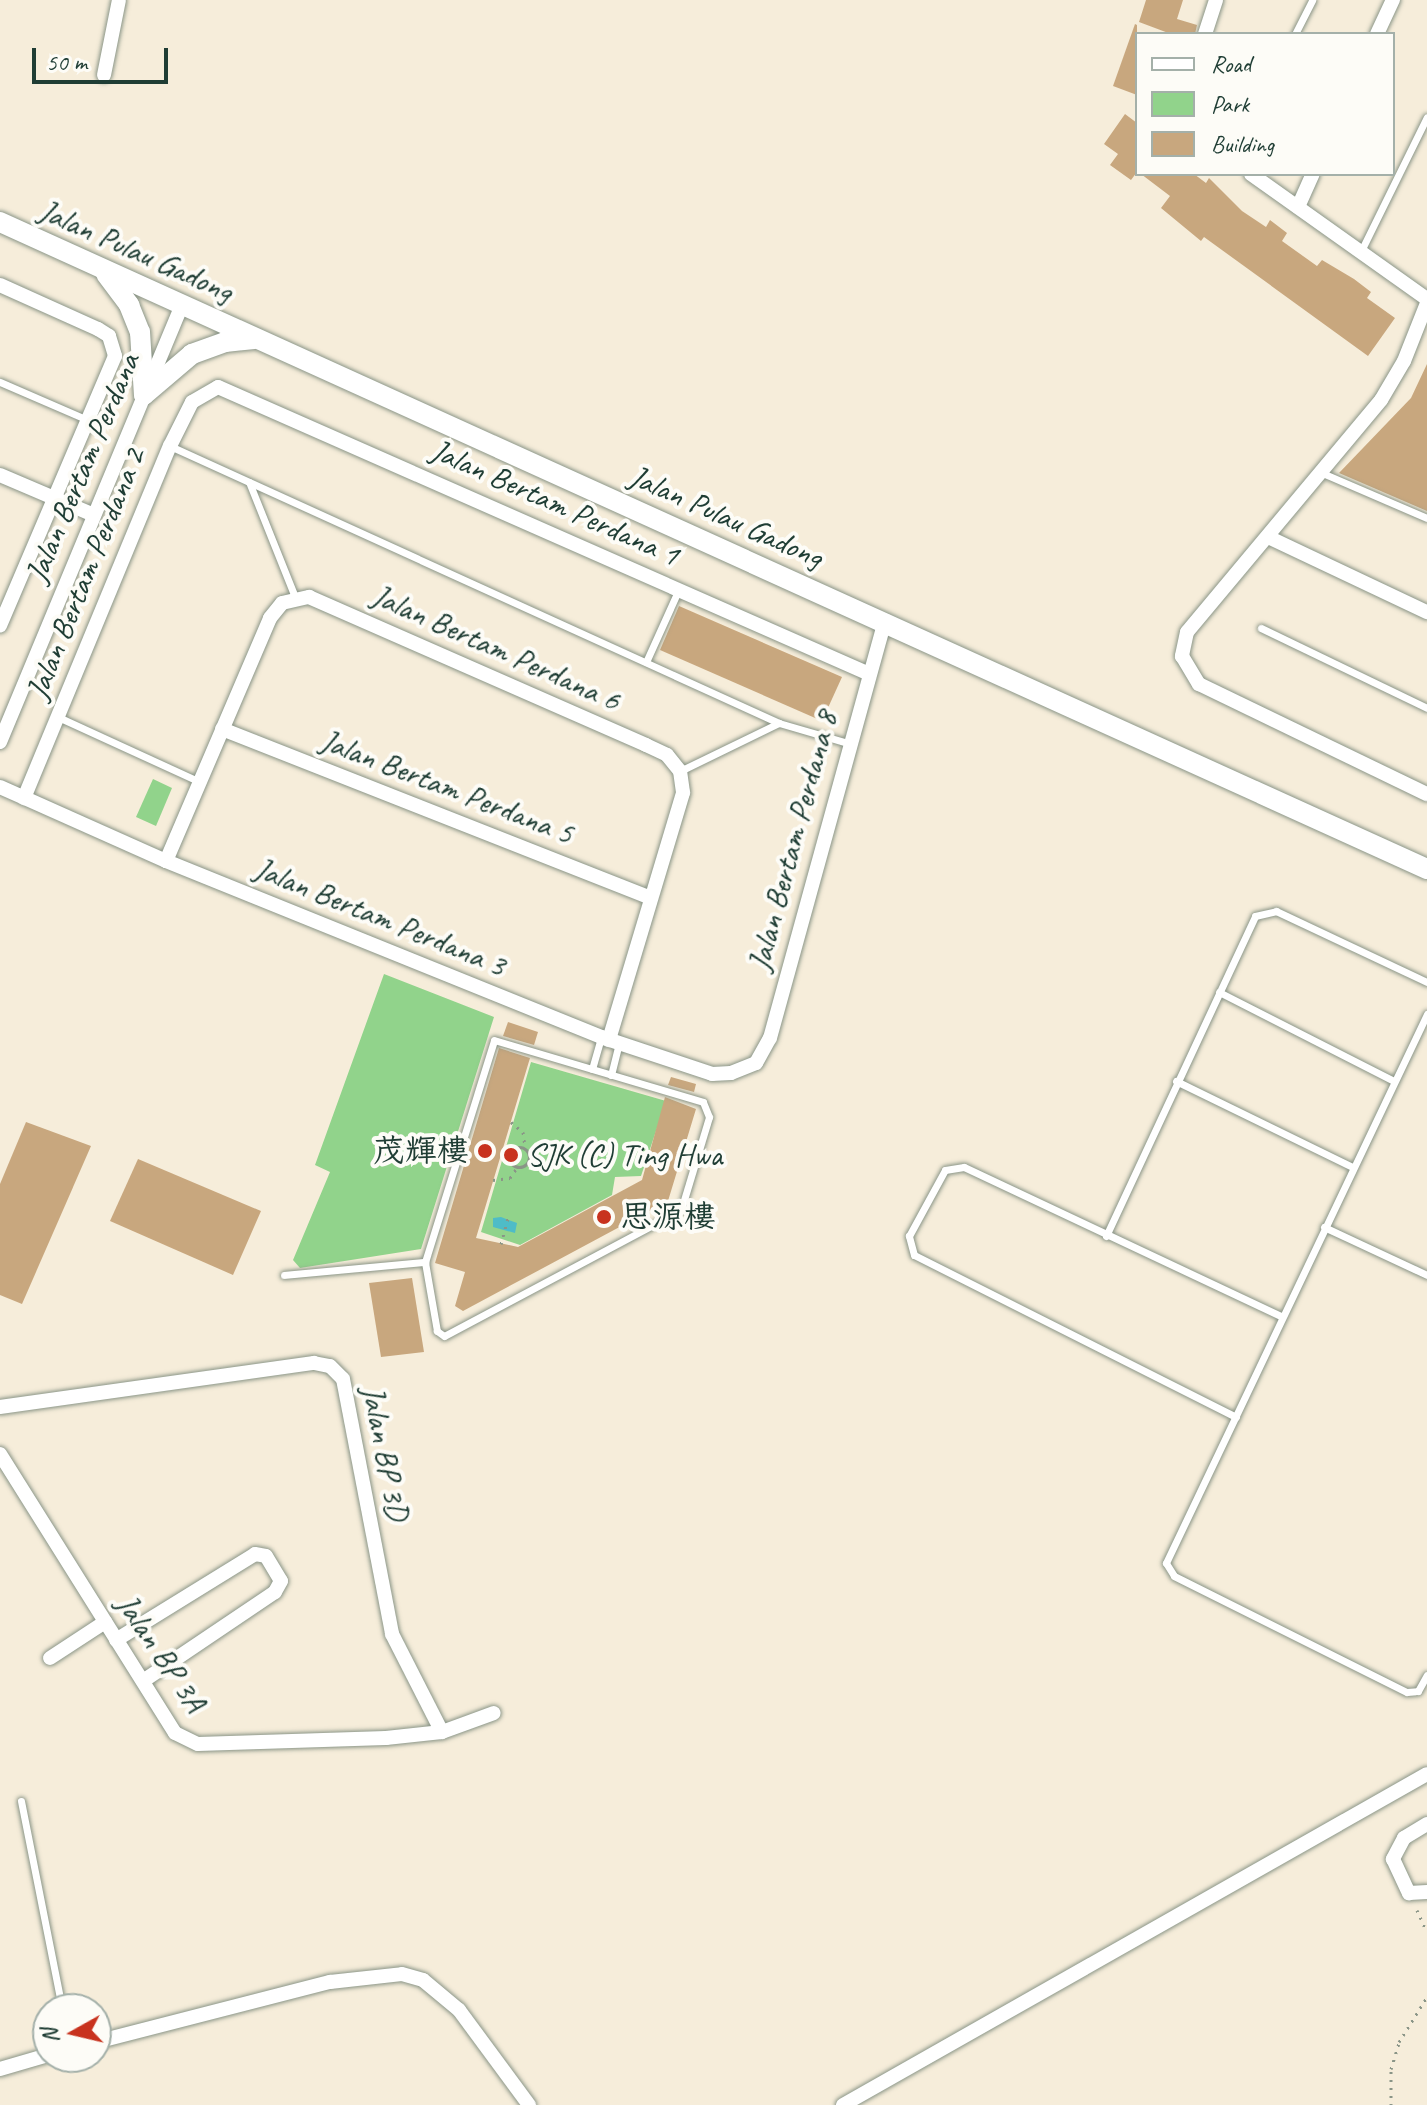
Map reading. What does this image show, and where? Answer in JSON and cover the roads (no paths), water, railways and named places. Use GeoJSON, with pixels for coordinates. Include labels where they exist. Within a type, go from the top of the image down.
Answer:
{"type":"FeatureCollection","features":[{"type":"Feature","properties":{"kind":"main road","name":"Jalan Pulau Gadong"},"geometry":{"type":"LineString","coordinates":[[0,222],[1427,869]]}},
{"type":"Feature","properties":{"kind":"main road"},"geometry":{"type":"LineString","coordinates":[[0,230],[36,240]]}},
{"type":"Feature","properties":{"kind":"main road"},"geometry":{"type":"LineString","coordinates":[[100,268],[135,318],[144,395]]}},
{"type":"Feature","properties":{"kind":"main road"},"geometry":{"type":"LineString","coordinates":[[144,395],[192,354],[225,342],[259,339]]}},
{"type":"Feature","properties":{"kind":"street"},"geometry":{"type":"LineString","coordinates":[[104,75],[119,0]]}},
{"type":"Feature","properties":{"kind":"street"},"geometry":{"type":"LineString","coordinates":[[1206,32],[1216,0]]}},
{"type":"Feature","properties":{"kind":"street"},"geometry":{"type":"LineString","coordinates":[[1378,32],[1393,0]]}},
{"type":"Feature","properties":{"kind":"street"},"geometry":{"type":"LineString","coordinates":[[1254,176],[1427,301],[1394,379],[1268,537],[1187,632],[1185,666],[1199,684],[1427,794]]}},
{"type":"Feature","properties":{"kind":"street"},"geometry":{"type":"LineString","coordinates":[[1298,207],[1312,176]]}},
{"type":"Feature","properties":{"kind":"street"},"geometry":{"type":"LineString","coordinates":[[0,285],[109,336],[115,356],[0,626]]}},
{"type":"Feature","properties":{"kind":"street","name":"Jalan Bertam Perdana"},"geometry":{"type":"LineString","coordinates":[[0,742],[182,305]]}},
{"type":"Feature","properties":{"kind":"street","name":"Jalan Bertam Perdana 2"},"geometry":{"type":"LineString","coordinates":[[24,798],[170,446],[192,402],[218,387]]}},
{"type":"Feature","properties":{"kind":"street","name":"Jalan Bertam Perdana 1"},"geometry":{"type":"LineString","coordinates":[[218,387],[867,673]]}},
{"type":"Feature","properties":{"kind":"street"},"geometry":{"type":"LineString","coordinates":[[0,475],[94,515]]}},
{"type":"Feature","properties":{"kind":"street"},"geometry":{"type":"LineString","coordinates":[[1268,537],[1427,612]]}},
{"type":"Feature","properties":{"kind":"street","name":"Jalan Bertam Perdana 6"},"geometry":{"type":"LineString","coordinates":[[288,600],[309,597],[646,745],[667,755],[680,771]]}},
{"type":"Feature","properties":{"kind":"street"},"geometry":{"type":"LineString","coordinates":[[166,861],[270,618],[288,600]]}},
{"type":"Feature","properties":{"kind":"street","name":"Jalan Bertam Perdana 8"},"geometry":{"type":"LineString","coordinates":[[746,1069],[765,1052],[770,1038],[867,673],[885,621]]}},
{"type":"Feature","properties":{"kind":"street","name":"Jalan Bertam Perdana 5"},"geometry":{"type":"LineString","coordinates":[[222,729],[651,898]]}},
{"type":"Feature","properties":{"kind":"street"},"geometry":{"type":"LineString","coordinates":[[610,1040],[683,793],[680,771]]}},
{"type":"Feature","properties":{"kind":"street","name":"Jalan Bertam Perdana 3"},"geometry":{"type":"LineString","coordinates":[[0,787],[166,861],[610,1040],[712,1074],[746,1069]]}},
{"type":"Feature","properties":{"kind":"street","name":"Jalan BP 3D"},"geometry":{"type":"LineString","coordinates":[[0,1407],[314,1363],[330,1366],[343,1379],[392,1634],[442,1732]]}},
{"type":"Feature","properties":{"kind":"street","name":"Jalan BP 3A"},"geometry":{"type":"LineString","coordinates":[[0,1454],[175,1733],[198,1744],[442,1732],[494,1713]]}},
{"type":"Feature","properties":{"kind":"street"},"geometry":{"type":"LineString","coordinates":[[116,1640],[255,1554],[266,1556],[281,1581],[275,1592],[143,1681]]}},
{"type":"Feature","properties":{"kind":"street"},"geometry":{"type":"LineString","coordinates":[[50,1658],[105,1622]]}},
{"type":"Feature","properties":{"kind":"street"},"geometry":{"type":"LineString","coordinates":[[843,2105],[1427,1774]]}},
{"type":"Feature","properties":{"kind":"street"},"geometry":{"type":"LineString","coordinates":[[1427,1824],[1396,1848],[1393,1859],[1409,1893],[1427,1892]]}},
{"type":"Feature","properties":{"kind":"street"},"geometry":{"type":"LineString","coordinates":[[112,2038],[330,1982],[402,1974],[423,1980],[459,2010],[529,2105]]}},
{"type":"Feature","properties":{"kind":"street"},"geometry":{"type":"LineString","coordinates":[[0,2069],[32,2060]]}},
{"type":"Feature","properties":{"kind":"lane"},"geometry":{"type":"LineString","coordinates":[[1296,32],[1312,0]]}},
{"type":"Feature","properties":{"kind":"lane"},"geometry":{"type":"LineString","coordinates":[[1360,253],[1427,117]]}},
{"type":"Feature","properties":{"kind":"lane"},"geometry":{"type":"LineString","coordinates":[[0,382],[88,420]]}},
{"type":"Feature","properties":{"kind":"lane"},"geometry":{"type":"LineString","coordinates":[[170,446],[779,723],[848,743]]}},
{"type":"Feature","properties":{"kind":"lane"},"geometry":{"type":"LineString","coordinates":[[1320,472],[1425,520]]}},
{"type":"Feature","properties":{"kind":"lane"},"geometry":{"type":"LineString","coordinates":[[249,482],[288,600]]}},
{"type":"Feature","properties":{"kind":"lane"},"geometry":{"type":"LineString","coordinates":[[646,662],[679,589]]}},
{"type":"Feature","properties":{"kind":"lane"},"geometry":{"type":"LineString","coordinates":[[1261,628],[1427,708]]}},
{"type":"Feature","properties":{"kind":"lane"},"geometry":{"type":"LineString","coordinates":[[58,717],[200,782]]}},
{"type":"Feature","properties":{"kind":"lane"},"geometry":{"type":"LineString","coordinates":[[680,771],[779,723]]}},
{"type":"Feature","properties":{"kind":"lane"},"geometry":{"type":"LineString","coordinates":[[1106,1236],[1255,916],[1264,910],[1427,982]]}},
{"type":"Feature","properties":{"kind":"lane"},"geometry":{"type":"LineString","coordinates":[[1219,992],[1394,1081]]}},
{"type":"Feature","properties":{"kind":"lane"},"geometry":{"type":"LineString","coordinates":[[1427,1014],[1166,1563],[1170,1572],[1407,1692],[1418,1691],[1427,1675]]}},
{"type":"Feature","properties":{"kind":"lane"},"geometry":{"type":"LineString","coordinates":[[494,1040],[592,1069],[703,1102],[709,1117],[681,1210],[444,1336],[437,1331],[425,1262],[494,1040]]}},
{"type":"Feature","properties":{"kind":"lane"},"geometry":{"type":"LineString","coordinates":[[592,1069],[610,1040]]}},
{"type":"Feature","properties":{"kind":"lane"},"geometry":{"type":"LineString","coordinates":[[610,1040],[611,1075]]}},
{"type":"Feature","properties":{"kind":"lane"},"geometry":{"type":"LineString","coordinates":[[1176,1081],[1352,1167]]}},
{"type":"Feature","properties":{"kind":"lane"},"geometry":{"type":"LineString","coordinates":[[1236,1417],[914,1255],[907,1244],[945,1170],[954,1166],[1281,1316]]}},
{"type":"Feature","properties":{"kind":"lane"},"geometry":{"type":"LineString","coordinates":[[1324,1227],[1427,1275]]}},
{"type":"Feature","properties":{"kind":"lane"},"geometry":{"type":"LineString","coordinates":[[284,1275],[425,1262]]}},
{"type":"Feature","properties":{"kind":"lane"},"geometry":{"type":"LineString","coordinates":[[21,1801],[59,1993]]}},
{"type":"Feature","properties":{"kind":"water"},"geometry":{"type":"Polygon","coordinates":[[[501,1217],[517,1223],[515,1233],[493,1227],[493,1218],[501,1217]]]}},
{"type":"Feature","properties":{"kind":"place","name":"茂輝樓"},"geometry":{"type":"Point","coordinates":[485,1151]}},
{"type":"Feature","properties":{"kind":"place","name":"SJK (C) Ting Hwa"},"geometry":{"type":"Point","coordinates":[511,1155]}},
{"type":"Feature","properties":{"kind":"place","name":"思源樓"},"geometry":{"type":"Point","coordinates":[604,1217]}}]}
